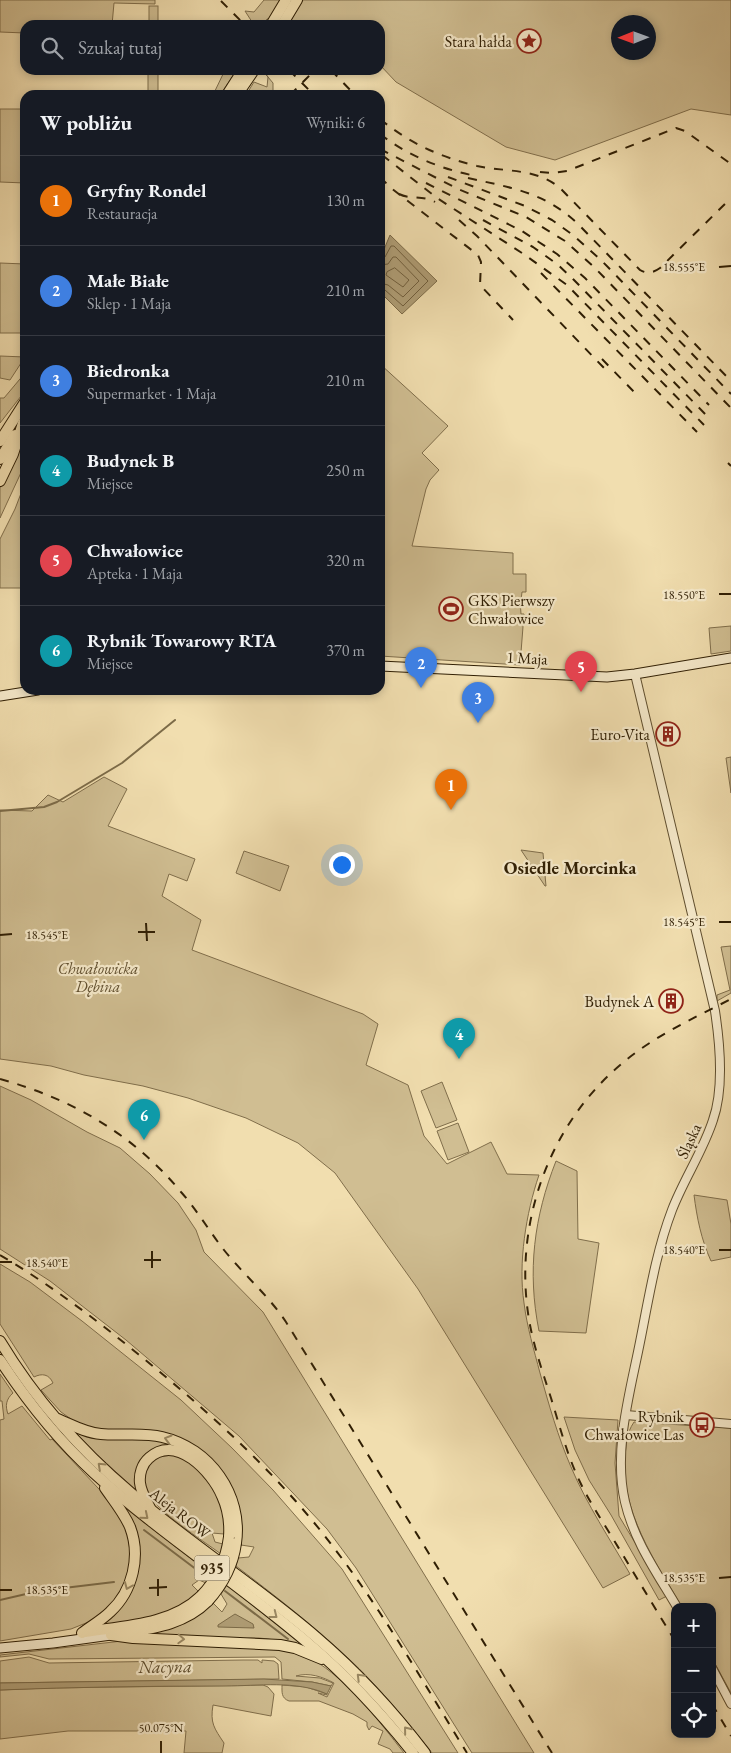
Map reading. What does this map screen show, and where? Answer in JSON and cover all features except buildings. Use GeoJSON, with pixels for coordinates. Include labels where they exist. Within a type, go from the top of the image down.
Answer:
{"type":"FeatureCollection","features":[{"type":"Feature","properties":{"kind":"main road"},"geometry":{"type":"LineString","coordinates":[[278,20],[286,0]]}},
{"type":"Feature","properties":{"kind":"main road"},"geometry":{"type":"LineString","coordinates":[[280,20],[297,0]]}},
{"type":"Feature","properties":{"kind":"main road"},"geometry":{"type":"LineString","coordinates":[[232,90],[246,75]]}},
{"type":"Feature","properties":{"kind":"main road"},"geometry":{"type":"LineString","coordinates":[[240,90],[247,75]]}},
{"type":"Feature","properties":{"kind":"main road"},"geometry":{"type":"LineString","coordinates":[[0,431],[20,421]]}},
{"type":"Feature","properties":{"kind":"main road"},"geometry":{"type":"LineString","coordinates":[[0,441],[20,422]]}},
{"type":"Feature","properties":{"kind":"main road"},"geometry":{"type":"LineString","coordinates":[[0,459],[20,423]]}},
{"type":"Feature","properties":{"kind":"main road"},"geometry":{"type":"LineString","coordinates":[[0,482],[13,454],[20,425]]}},
{"type":"Feature","properties":{"kind":"main road","name":"1 Maja"},"geometry":{"type":"LineString","coordinates":[[385,666],[614,677],[731,658]]}},
{"type":"Feature","properties":{"kind":"main road"},"geometry":{"type":"LineString","coordinates":[[0,696],[20,693]]}},
{"type":"Feature","properties":{"kind":"main road","name":"Aleja ROW"},"geometry":{"type":"LineString","coordinates":[[0,1341],[32,1397],[62,1441],[94,1473],[153,1524],[276,1616],[330,1662],[393,1728],[420,1751]]}},
{"type":"Feature","properties":{"kind":"main road","name":"Aleja ROW"},"geometry":{"type":"LineString","coordinates":[[0,1360],[32,1397],[54,1417],[96,1462],[151,1510],[315,1636],[357,1674],[393,1713],[420,1751]]}},
{"type":"Feature","properties":{"kind":"main road"},"geometry":{"type":"LineString","coordinates":[[54,1417],[90,1432],[107,1435],[146,1434],[161,1436],[195,1451],[215,1469],[228,1492],[236,1517],[233,1540]]}},
{"type":"Feature","properties":{"kind":"main road"},"geometry":{"type":"LineString","coordinates":[[31,1644],[53,1638],[165,1618],[216,1593],[227,1574],[234,1555],[227,1510],[216,1485],[197,1462],[177,1452],[167,1450],[158,1452],[143,1467],[140,1484],[151,1510]]}},
{"type":"Feature","properties":{"kind":"main road"},"geometry":{"type":"LineString","coordinates":[[82,1633],[111,1612],[121,1600],[130,1582],[135,1560],[134,1539],[126,1518],[94,1473]]}},
{"type":"Feature","properties":{"kind":"main road"},"geometry":{"type":"LineString","coordinates":[[0,1648],[54,1643],[168,1625],[194,1613],[205,1599]]}},
{"type":"Feature","properties":{"kind":"main road"},"geometry":{"type":"LineString","coordinates":[[111,1635],[133,1638],[280,1645],[295,1648],[330,1662]]}},
{"type":"Feature","properties":{"kind":"street","name":"Śląska"},"geometry":{"type":"LineString","coordinates":[[635,674],[715,1011],[718,1044],[718,1104],[713,1122],[674,1205],[662,1239],[626,1415],[622,1471],[627,1508],[641,1546],[675,1603]]}},
{"type":"Feature","properties":{"kind":"street"},"geometry":{"type":"LineString","coordinates":[[626,1415],[731,1424]]}},
{"type":"Feature","properties":{"kind":"street"},"geometry":{"type":"LineString","coordinates":[[716,1676],[731,1704]]}},
{"type":"Feature","properties":{"kind":"green space"},"geometry":{"type":"Polygon","coordinates":[[[0,0],[155,0],[155,4],[114,3],[112,20],[20,20],[20,33],[0,32],[0,0]]]}},
{"type":"Feature","properties":{"kind":"green space"},"geometry":{"type":"Polygon","coordinates":[[[264,0],[280,0],[269,19],[251,20],[245,11],[254,12],[264,0]]]}},
{"type":"Feature","properties":{"kind":"green space"},"geometry":{"type":"Polygon","coordinates":[[[303,0],[731,0],[731,115],[691,109],[555,160],[506,147],[396,82],[385,70],[385,20],[291,20],[303,0]]]}},
{"type":"Feature","properties":{"kind":"green space"},"geometry":{"type":"Polygon","coordinates":[[[149,6],[158,6],[158,20],[149,20],[149,6]]]}},
{"type":"Feature","properties":{"kind":"green space"},"geometry":{"type":"Polygon","coordinates":[[[148,75],[158,75],[158,90],[148,90],[148,75]]]}},
{"type":"Feature","properties":{"kind":"green space"},"geometry":{"type":"Polygon","coordinates":[[[223,75],[234,75],[223,90],[215,90],[223,75]]]}},
{"type":"Feature","properties":{"kind":"green space"},"geometry":{"type":"Polygon","coordinates":[[[268,77],[273,83],[273,90],[249,90],[254,82],[267,87],[268,77]]]}},
{"type":"Feature","properties":{"kind":"green space"},"geometry":{"type":"Polygon","coordinates":[[[0,109],[20,109],[20,183],[0,182],[0,109]]]}},
{"type":"Feature","properties":{"kind":"green space"},"geometry":{"type":"Polygon","coordinates":[[[0,263],[20,264],[20,333],[0,333],[0,263]]]}},
{"type":"Feature","properties":{"kind":"green space"},"geometry":{"type":"Polygon","coordinates":[[[0,356],[20,357],[20,365],[10,380],[0,378],[0,356]]]}},
{"type":"Feature","properties":{"kind":"green space","name":"GKS Pierwszy Chwałowice"},"geometry":{"type":"Polygon","coordinates":[[[385,369],[448,426],[422,453],[439,470],[430,480],[426,489],[412,546],[513,553],[513,574],[526,574],[526,592],[522,592],[520,600],[521,614],[524,614],[520,665],[385,656],[385,369]]]}},
{"type":"Feature","properties":{"kind":"green space"},"geometry":{"type":"Polygon","coordinates":[[[20,379],[20,397],[0,423],[0,398],[4,398],[20,379]]]}},
{"type":"Feature","properties":{"kind":"green space"},"geometry":{"type":"Polygon","coordinates":[[[20,446],[20,475],[0,518],[0,488],[20,446]]]}},
{"type":"Feature","properties":{"kind":"green space"},"geometry":{"type":"Polygon","coordinates":[[[20,496],[20,588],[0,588],[0,539],[20,496]]]}},
{"type":"Feature","properties":{"kind":"green space"},"geometry":{"type":"Polygon","coordinates":[[[731,626],[731,651],[711,654],[709,628],[731,626]]]}},
{"type":"Feature","properties":{"kind":"green space"},"geometry":{"type":"Polygon","coordinates":[[[731,757],[731,793],[726,758],[731,757]]]}},
{"type":"Feature","properties":{"kind":"green space","name":"Chwałowicka Dębina"},"geometry":{"type":"Polygon","coordinates":[[[104,777],[127,789],[108,826],[195,859],[187,881],[169,874],[162,896],[201,920],[192,950],[363,1014],[378,1024],[366,1065],[408,1085],[424,1136],[447,1164],[491,1142],[507,1174],[539,1175],[530,1205],[524,1238],[522,1288],[529,1330],[550,1409],[571,1467],[591,1508],[630,1574],[603,1588],[418,1289],[335,1173],[298,1143],[246,1118],[188,1098],[51,1066],[0,1059],[0,810],[32,811],[48,795],[63,802],[104,777]]]}},
{"type":"Feature","properties":{"kind":"green space"},"geometry":{"type":"Polygon","coordinates":[[[521,850],[543,853],[546,886],[545,886],[521,850]]]}},
{"type":"Feature","properties":{"kind":"green space"},"geometry":{"type":"Polygon","coordinates":[[[244,851],[289,866],[280,891],[236,873],[244,851]]]}},
{"type":"Feature","properties":{"kind":"green space"},"geometry":{"type":"Polygon","coordinates":[[[731,946],[731,993],[717,1001],[717,995],[730,990],[721,947],[731,946]]]}},
{"type":"Feature","properties":{"kind":"green space"},"geometry":{"type":"Polygon","coordinates":[[[442,1082],[457,1120],[436,1128],[421,1091],[442,1082]]]}},
{"type":"Feature","properties":{"kind":"green space"},"geometry":{"type":"Polygon","coordinates":[[[0,1086],[31,1100],[87,1132],[120,1148],[150,1174],[178,1203],[196,1230],[204,1252],[263,1312],[534,1753],[472,1753],[356,1568],[327,1529],[239,1436],[126,1340],[50,1281],[0,1249],[0,1086]]]}},
{"type":"Feature","properties":{"kind":"green space"},"geometry":{"type":"Polygon","coordinates":[[[458,1123],[469,1152],[448,1160],[437,1131],[458,1123]]]}},
{"type":"Feature","properties":{"kind":"green space"},"geometry":{"type":"Polygon","coordinates":[[[556,1161],[577,1171],[578,1239],[599,1243],[586,1333],[539,1331],[535,1309],[533,1266],[535,1244],[542,1203],[556,1161]]]}},
{"type":"Feature","properties":{"kind":"green space"},"geometry":{"type":"Polygon","coordinates":[[[694,1195],[727,1200],[731,1224],[731,1257],[711,1261],[700,1228],[694,1195]]]}},
{"type":"Feature","properties":{"kind":"green space"},"geometry":{"type":"Polygon","coordinates":[[[0,1264],[30,1282],[82,1321],[181,1400],[273,1490],[342,1569],[458,1753],[432,1753],[371,1680],[348,1658],[279,1599],[236,1566],[238,1558],[249,1557],[254,1547],[240,1544],[241,1534],[188,1443],[98,1430],[78,1424],[61,1412],[41,1390],[53,1383],[51,1380],[45,1375],[34,1377],[0,1324],[0,1264]]]}},
{"type":"Feature","properties":{"kind":"green space"},"geometry":{"type":"Polygon","coordinates":[[[0,1374],[13,1393],[7,1403],[8,1414],[22,1406],[50,1440],[52,1439],[113,1504],[129,1535],[131,1568],[118,1599],[96,1619],[71,1629],[0,1641],[0,1420],[4,1419],[2,1401],[0,1401],[0,1374]]]}},
{"type":"Feature","properties":{"kind":"green space"},"geometry":{"type":"Polygon","coordinates":[[[564,1417],[618,1420],[615,1463],[619,1516],[667,1596],[659,1600],[589,1480],[575,1450],[564,1417]]]}},
{"type":"Feature","properties":{"kind":"green space"},"geometry":{"type":"Polygon","coordinates":[[[634,1422],[731,1428],[731,1693],[716,1665],[716,1603],[680,1603],[651,1553],[634,1516],[625,1476],[625,1455],[630,1430],[634,1422]]]}},
{"type":"Feature","properties":{"kind":"green space"},"geometry":{"type":"Polygon","coordinates":[[[74,1431],[158,1440],[198,1457],[232,1525],[197,1458],[153,1451],[137,1491],[74,1431]]]}},
{"type":"Feature","properties":{"kind":"green space"},"geometry":{"type":"Polygon","coordinates":[[[174,1455],[191,1462],[216,1491],[226,1519],[224,1534],[212,1533],[215,1542],[223,1544],[221,1554],[169,1516],[152,1500],[147,1492],[144,1481],[148,1466],[157,1458],[174,1455]]]}},
{"type":"Feature","properties":{"kind":"green space"},"geometry":{"type":"Polygon","coordinates":[[[123,1506],[212,1575],[206,1583],[199,1580],[192,1585],[199,1592],[176,1610],[134,1621],[98,1625],[135,1579],[123,1506]]]}},
{"type":"Feature","properties":{"kind":"green space"},"geometry":{"type":"Polygon","coordinates":[[[227,1585],[307,1649],[275,1640],[259,1638],[134,1635],[213,1603],[222,1612],[227,1604],[221,1594],[227,1585]]]}},
{"type":"Feature","properties":{"kind":"green space"},"geometry":{"type":"Polygon","coordinates":[[[122,1641],[286,1649],[303,1655],[312,1659],[338,1678],[373,1715],[404,1753],[393,1753],[390,1749],[378,1744],[383,1731],[372,1726],[369,1730],[367,1722],[353,1714],[319,1701],[286,1700],[282,1694],[282,1685],[306,1687],[327,1694],[318,1693],[327,1697],[334,1683],[321,1677],[311,1675],[296,1676],[320,1678],[333,1683],[331,1686],[282,1679],[281,1662],[275,1657],[49,1659],[29,1654],[0,1657],[0,1655],[122,1641]]]}},
{"type":"Feature","properties":{"kind":"green space"},"geometry":{"type":"Polygon","coordinates":[[[29,1657],[49,1663],[258,1660],[262,1663],[262,1660],[274,1661],[278,1664],[279,1679],[0,1683],[0,1661],[29,1657]]]}},
{"type":"Feature","properties":{"kind":"green space"},"geometry":{"type":"Polygon","coordinates":[[[263,1685],[268,1687],[274,1694],[271,1716],[213,1705],[212,1716],[214,1725],[224,1743],[222,1753],[184,1753],[186,1731],[68,1731],[0,1739],[0,1690],[263,1685]]]}},
{"type":"Feature","properties":{"kind":"water"},"geometry":{"type":"Polygon","coordinates":[[[390,235],[437,281],[402,314],[385,297],[385,247],[390,235]]]}},
{"type":"Feature","properties":{"kind":"water"},"geometry":{"type":"Polygon","coordinates":[[[235,1614],[253,1624],[254,1628],[218,1627],[218,1625],[235,1614]]]}},
{"type":"Feature","properties":{"kind":"water"},"geometry":{"type":"Polygon","coordinates":[[[264,1679],[312,1682],[331,1686],[327,1694],[290,1685],[0,1690],[0,1683],[264,1679]]]}},
{"type":"Feature","properties":{"kind":"waterway"},"geometry":{"type":"LineString","coordinates":[[0,811],[44,807],[57,802],[122,763],[175,720]]}},
{"type":"Feature","properties":{"kind":"waterway"},"geometry":{"type":"LineString","coordinates":[[144,1530],[209,1579]]}},
{"type":"Feature","properties":{"kind":"waterway"},"geometry":{"type":"LineString","coordinates":[[0,1600],[39,1591],[114,1582]]}},
{"type":"Feature","properties":{"kind":"waterway"},"geometry":{"type":"LineString","coordinates":[[225,1591],[288,1639]]}},
{"type":"Feature","properties":{"kind":"railway"},"geometry":{"type":"LineString","coordinates":[[221,1],[240,20]]}},
{"type":"Feature","properties":{"kind":"railway"},"geometry":{"type":"LineString","coordinates":[[294,75],[309,90]]}},
{"type":"Feature","properties":{"kind":"railway"},"geometry":{"type":"LineString","coordinates":[[295,90],[310,75]]}},
{"type":"Feature","properties":{"kind":"railway"},"geometry":{"type":"LineString","coordinates":[[336,75],[350,90]]}},
{"type":"Feature","properties":{"kind":"railway"},"geometry":{"type":"LineString","coordinates":[[385,123],[414,142],[438,154],[477,166],[532,174],[552,182],[640,270],[645,272],[652,272],[660,268],[731,198]]}},
{"type":"Feature","properties":{"kind":"railway"},"geometry":{"type":"LineString","coordinates":[[540,172],[567,171],[676,128],[685,131],[731,164]]}},
{"type":"Feature","properties":{"kind":"railway"},"geometry":{"type":"LineString","coordinates":[[385,138],[425,161],[450,170],[476,176]]}},
{"type":"Feature","properties":{"kind":"railway"},"geometry":{"type":"LineString","coordinates":[[385,152],[458,189],[526,217],[565,241],[595,268],[731,408]]}},
{"type":"Feature","properties":{"kind":"railway"},"geometry":{"type":"LineString","coordinates":[[385,157],[437,198],[522,253],[567,285],[704,425]]}},
{"type":"Feature","properties":{"kind":"railway"},"geometry":{"type":"LineString","coordinates":[[448,177],[525,206],[552,220],[573,235],[601,260],[731,394]]}},
{"type":"Feature","properties":{"kind":"railway"},"geometry":{"type":"LineString","coordinates":[[468,178],[541,198],[566,214],[579,225],[731,381]]}},
{"type":"Feature","properties":{"kind":"railway"},"geometry":{"type":"LineString","coordinates":[[385,182],[478,255],[481,262],[480,285],[513,320]]}},
{"type":"Feature","properties":{"kind":"railway"},"geometry":{"type":"LineString","coordinates":[[426,183],[522,231],[557,254],[585,278],[709,405]]}},
{"type":"Feature","properties":{"kind":"railway"},"geometry":{"type":"LineString","coordinates":[[399,194],[435,202]]}},
{"type":"Feature","properties":{"kind":"railway"},"geometry":{"type":"LineString","coordinates":[[459,220],[477,236],[604,368]]}},
{"type":"Feature","properties":{"kind":"railway"},"geometry":{"type":"LineString","coordinates":[[483,220],[533,247],[557,264],[710,419]]}},
{"type":"Feature","properties":{"kind":"railway"},"geometry":{"type":"LineString","coordinates":[[541,273],[697,432]]}},
{"type":"Feature","properties":{"kind":"railway"},"geometry":{"type":"LineString","coordinates":[[602,359],[639,397]]}},
{"type":"Feature","properties":{"kind":"railway"},"geometry":{"type":"LineString","coordinates":[[728,463],[731,466]]}},
{"type":"Feature","properties":{"kind":"railway"},"geometry":{"type":"LineString","coordinates":[[671,1634],[592,1505],[571,1462],[532,1335],[525,1279],[527,1244],[542,1178],[556,1147],[573,1117],[594,1090],[619,1066],[645,1046],[731,999]]}},
{"type":"Feature","properties":{"kind":"railway"},"geometry":{"type":"LineString","coordinates":[[0,1079],[52,1097],[100,1121],[143,1153],[187,1199],[224,1250],[272,1303],[286,1322],[552,1753]]}},
{"type":"Feature","properties":{"kind":"railway"},"geometry":{"type":"LineString","coordinates":[[0,1255],[105,1327],[215,1420],[264,1467],[310,1518],[350,1569],[402,1647],[467,1753]]}},
{"type":"Feature","properties":{"kind":"railway"},"geometry":{"type":"LineString","coordinates":[[716,1711],[731,1736]]}},
{"type":"Feature","properties":{"kind":"place","name":"Stara hałda"},"geometry":{"type":"Point","coordinates":[529,41]}},
{"type":"Feature","properties":{"kind":"place","name":"GKS Pierwszy Chwałowice"},"geometry":{"type":"Point","coordinates":[451,609]}},
{"type":"Feature","properties":{"kind":"place","name":"Małe Białe"},"geometry":{"type":"Point","coordinates":[421,688]}},
{"type":"Feature","properties":{"kind":"place","name":"Chwałowice"},"geometry":{"type":"Point","coordinates":[581,692]}},
{"type":"Feature","properties":{"kind":"place","name":"Biedronka"},"geometry":{"type":"Point","coordinates":[478,723]}},
{"type":"Feature","properties":{"kind":"place","name":"Euro-Vita"},"geometry":{"type":"Point","coordinates":[668,734]}},
{"type":"Feature","properties":{"kind":"place","name":"Gryfny Rondel"},"geometry":{"type":"Point","coordinates":[451,810]}},
{"type":"Feature","properties":{"kind":"place","name":"Budynek A"},"geometry":{"type":"Point","coordinates":[671,1001]}},
{"type":"Feature","properties":{"kind":"place","name":"Budynek B"},"geometry":{"type":"Point","coordinates":[459,1059]}},
{"type":"Feature","properties":{"kind":"place","name":"Rybnik Towarowy RTA"},"geometry":{"type":"Point","coordinates":[144,1140]}},
{"type":"Feature","properties":{"kind":"place","name":"Rybnik Chwałowice Las"},"geometry":{"type":"Point","coordinates":[702,1425]}},
{"type":"Feature","properties":{"kind":"district","name":"Osiedle Morcinka"},"geometry":{"type":"Point","coordinates":[570,867]}},
{"type":"Feature","properties":{"kind":"water label","name":"Nacyna"},"geometry":{"type":"Point","coordinates":[165,1666]}}]}
